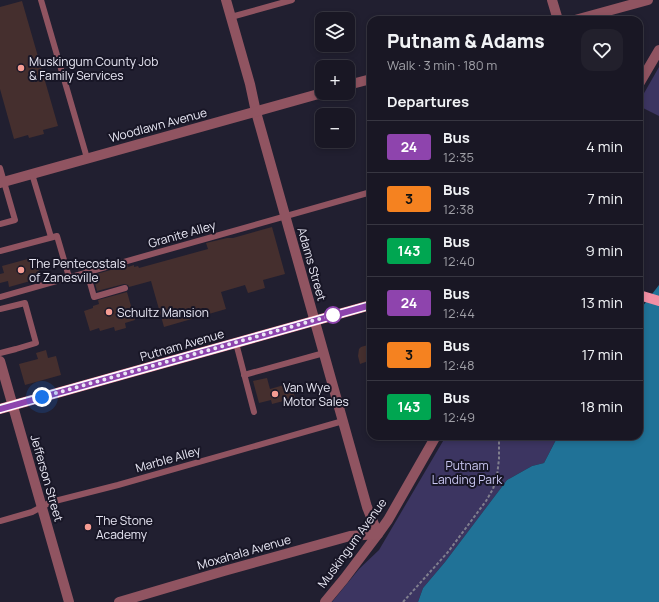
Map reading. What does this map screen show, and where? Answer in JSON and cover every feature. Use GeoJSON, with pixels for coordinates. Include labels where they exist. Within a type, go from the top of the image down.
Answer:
{"type":"FeatureCollection","features":[{"type":"Feature","properties":{"kind":"main road"},"geometry":{"type":"LineString","coordinates":[[643,296],[659,301]]}},
{"type":"Feature","properties":{"kind":"main road","name":"Putnam Avenue"},"geometry":{"type":"LineString","coordinates":[[0,409],[367,306]]}},
{"type":"Feature","properties":{"kind":"street","name":"Adams Street"},"geometry":{"type":"LineString","coordinates":[[226,0],[342,421],[367,507],[378,534]]}},
{"type":"Feature","properties":{"kind":"street"},"geometry":{"type":"LineString","coordinates":[[552,0],[557,16]]}},
{"type":"Feature","properties":{"kind":"street"},"geometry":{"type":"LineString","coordinates":[[590,16],[648,0]]}},
{"type":"Feature","properties":{"kind":"street"},"geometry":{"type":"LineString","coordinates":[[643,77],[659,50]]}},
{"type":"Feature","properties":{"kind":"street"},"geometry":{"type":"LineString","coordinates":[[355,83],[367,79]]}},
{"type":"Feature","properties":{"kind":"street","name":"Woodlawn Avenue"},"geometry":{"type":"LineString","coordinates":[[2,182],[315,95]]}},
{"type":"Feature","properties":{"kind":"street","name":"Jefferson Street"},"geometry":{"type":"LineString","coordinates":[[0,362],[69,602]]}},
{"type":"Feature","properties":{"kind":"street","name":"Muskingum Avenue"},"geometry":{"type":"LineString","coordinates":[[325,602],[388,520],[434,440]]}},
{"type":"Feature","properties":{"kind":"street","name":"Moxahala Avenue"},"geometry":{"type":"LineString","coordinates":[[119,602],[350,536],[378,534]]}},
{"type":"Feature","properties":{"kind":"lane"},"geometry":{"type":"LineString","coordinates":[[41,0],[87,158]]}},
{"type":"Feature","properties":{"kind":"lane"},"geometry":{"type":"LineString","coordinates":[[231,17],[292,0]]}},
{"type":"Feature","properties":{"kind":"lane"},"geometry":{"type":"LineString","coordinates":[[0,168],[2,182],[15,220],[0,224]]}},
{"type":"Feature","properties":{"kind":"lane"},"geometry":{"type":"LineString","coordinates":[[32,174],[51,237]]}},
{"type":"Feature","properties":{"kind":"lane","name":"Granite Alley"},"geometry":{"type":"LineString","coordinates":[[0,297],[367,193]]}},
{"type":"Feature","properties":{"kind":"lane"},"geometry":{"type":"LineString","coordinates":[[0,251],[57,236],[69,277]]}},
{"type":"Feature","properties":{"kind":"lane"},"geometry":{"type":"LineString","coordinates":[[87,272],[94,297],[125,288]]}},
{"type":"Feature","properties":{"kind":"lane"},"geometry":{"type":"LineString","coordinates":[[0,309],[25,303],[36,343],[0,353]]}},
{"type":"Feature","properties":{"kind":"lane"},"geometry":{"type":"LineString","coordinates":[[236,343],[254,412]]}},
{"type":"Feature","properties":{"kind":"lane"},"geometry":{"type":"LineString","coordinates":[[244,375],[324,353]]}},
{"type":"Feature","properties":{"kind":"lane","name":"Marble Alley"},"geometry":{"type":"LineString","coordinates":[[0,521],[32,512],[51,502],[125,483],[342,421]]}},
{"type":"Feature","properties":{"kind":"path"},"geometry":{"type":"LineString","coordinates":[[403,602],[448,552],[486,501],[497,476],[499,440]]}},
{"type":"Feature","properties":{"kind":"green space"},"geometry":{"type":"Polygon","coordinates":[[[659,67],[659,116],[643,108],[643,95],[659,67]]]}},
{"type":"Feature","properties":{"kind":"green space","name":"Putnam Landing Park"},"geometry":{"type":"Polygon","coordinates":[[[444,440],[556,440],[544,463],[532,466],[507,480],[445,562],[423,588],[418,602],[332,602],[359,569],[379,550],[444,440]]]}},
{"type":"Feature","properties":{"kind":"water"},"geometry":{"type":"Polygon","coordinates":[[[659,285],[659,602],[418,602],[423,588],[445,562],[507,480],[532,466],[544,463],[556,440],[643,440],[643,306],[659,285]]]}},
{"type":"Feature","properties":{"kind":"building","name":"Muskingum County Job & Family Services"},"geometry":{"type":"Polygon","coordinates":[[[22,1],[58,126],[43,130],[44,134],[29,138],[28,135],[14,139],[0,89],[0,7],[22,1]]]}},
{"type":"Feature","properties":{"kind":"building"},"geometry":{"type":"Polygon","coordinates":[[[272,227],[285,274],[263,280],[265,288],[248,293],[245,285],[221,292],[226,309],[164,327],[151,281],[129,287],[128,285],[124,284],[97,291],[93,275],[128,265],[128,267],[134,265],[134,267],[138,266],[139,268],[208,249],[206,243],[233,238],[272,227]]]}},
{"type":"Feature","properties":{"kind":"building","name":"The Pentecostals of Zanesville"},"geometry":{"type":"Polygon","coordinates":[[[35,257],[41,278],[9,287],[8,281],[0,283],[0,274],[4,273],[2,266],[35,257]]]}},
{"type":"Feature","properties":{"kind":"building","name":"Schultz Mansion"},"geometry":{"type":"Polygon","coordinates":[[[127,292],[135,320],[125,323],[126,328],[115,331],[114,327],[100,331],[99,328],[90,331],[84,311],[99,304],[98,300],[127,292]]]}},
{"type":"Feature","properties":{"kind":"building"},"geometry":{"type":"Polygon","coordinates":[[[367,345],[367,361],[360,364],[358,356],[359,349],[367,345]]]}},
{"type":"Feature","properties":{"kind":"building"},"geometry":{"type":"Polygon","coordinates":[[[46,350],[48,358],[56,356],[61,375],[25,385],[19,364],[38,359],[36,353],[46,350]]]}},
{"type":"Feature","properties":{"kind":"building","name":"Van Wye Motor Sales"},"geometry":{"type":"Polygon","coordinates":[[[267,378],[270,389],[291,383],[295,398],[272,404],[271,400],[259,403],[253,381],[267,378]]]}},
{"type":"Feature","properties":{"kind":"bus line","name":"24"},"geometry":{"type":"LineString","coordinates":[[0,409],[367,306]]}},
{"type":"Feature","properties":{"kind":"place","name":"Muskingum County Job & Family Services"},"geometry":{"type":"Point","coordinates":[21,68]}},
{"type":"Feature","properties":{"kind":"place","name":"The Pentecostals of Zanesville"},"geometry":{"type":"Point","coordinates":[21,270]}},
{"type":"Feature","properties":{"kind":"place","name":"Schultz Mansion"},"geometry":{"type":"Point","coordinates":[109,312]}},
{"type":"Feature","properties":{"kind":"place","name":"Van Wye Motor Sales"},"geometry":{"type":"Point","coordinates":[275,394]}},
{"type":"Feature","properties":{"kind":"place","name":"The Stone Academy"},"geometry":{"type":"Point","coordinates":[88,527]}},
{"type":"Feature","properties":{"kind":"route"},"geometry":{"type":"LineString","coordinates":[[42,397],[333,315]]}}]}
